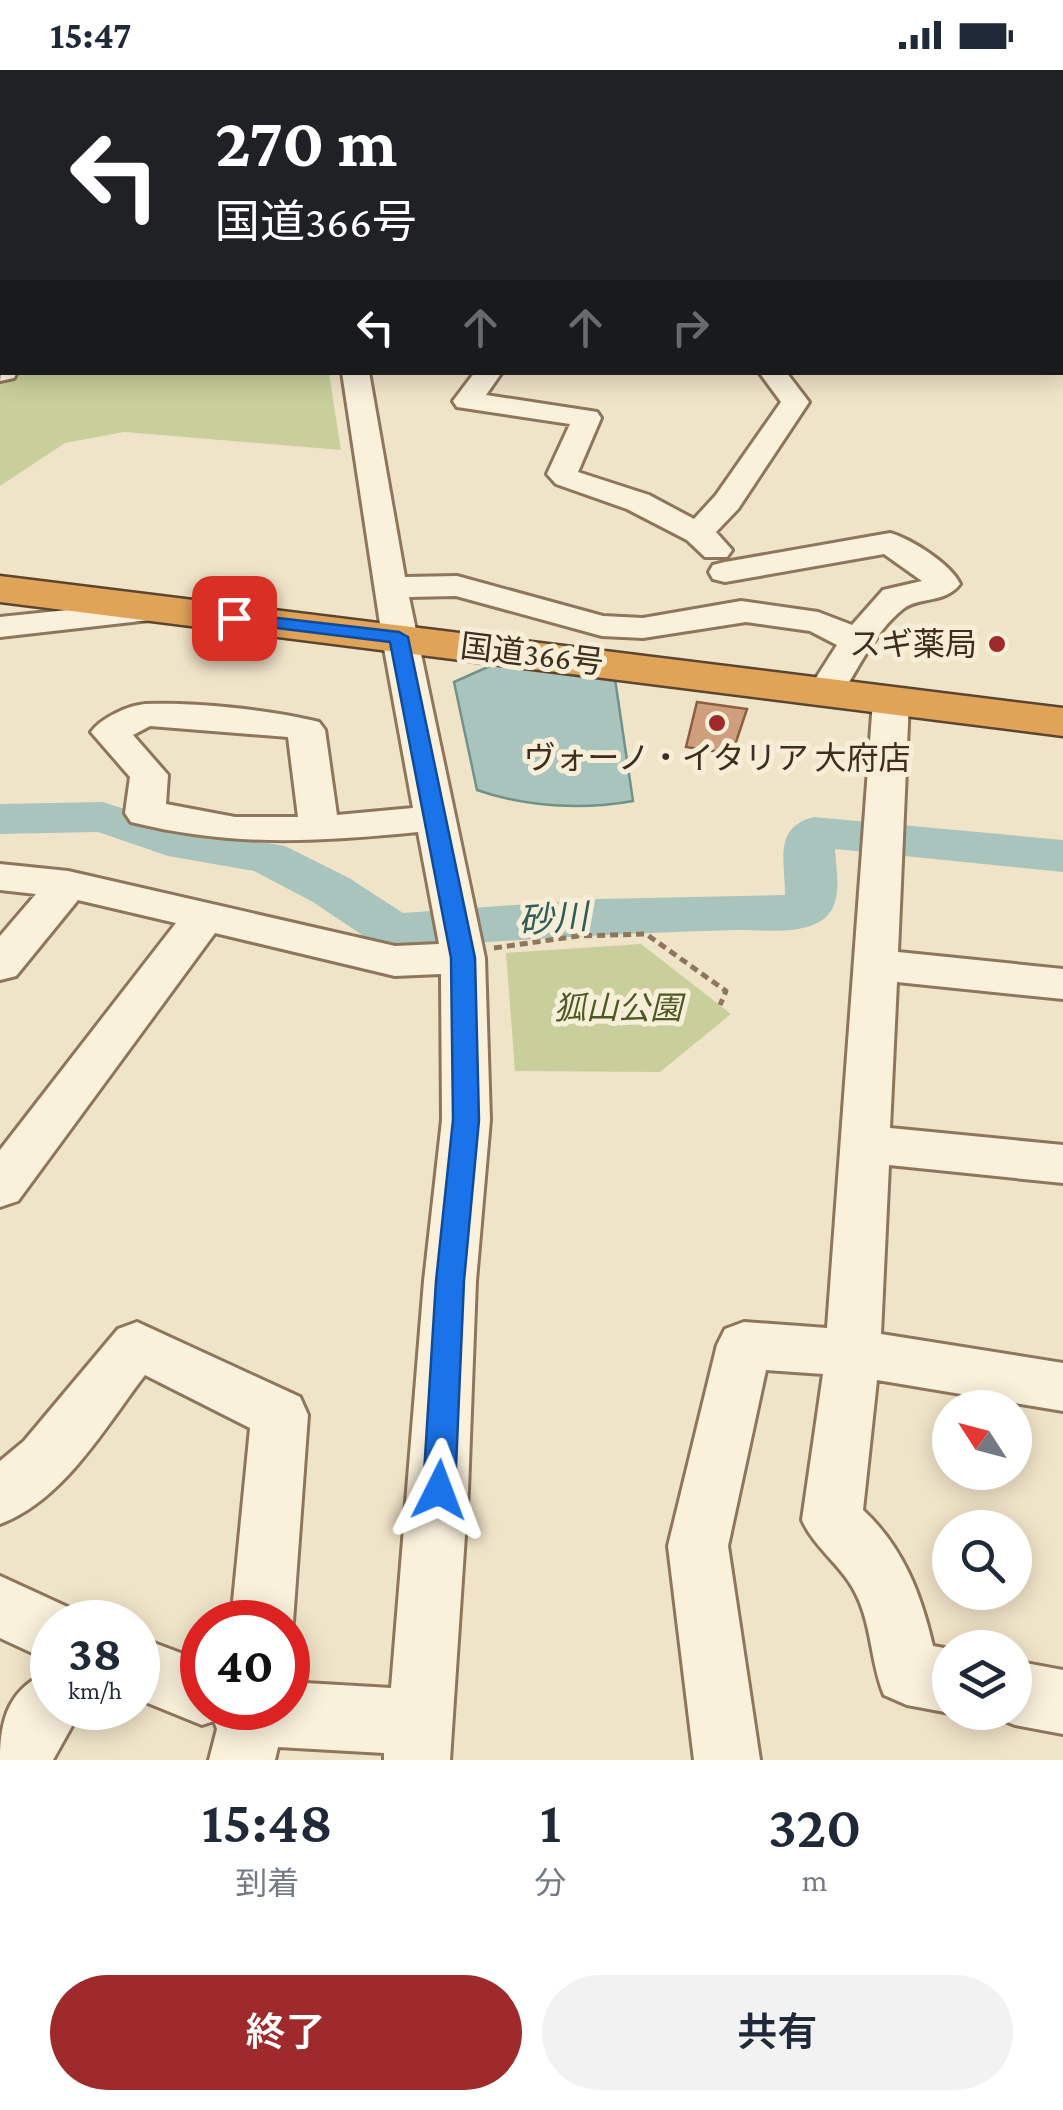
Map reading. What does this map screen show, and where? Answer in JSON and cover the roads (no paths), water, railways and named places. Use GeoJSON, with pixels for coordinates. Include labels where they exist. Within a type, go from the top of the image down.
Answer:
{"type":"FeatureCollection","features":[{"type":"Feature","properties":{"kind":"highway","name":"国道366号"},"geometry":{"type":"LineString","coordinates":[[0,588],[1063,722]]}},
{"type":"Feature","properties":{"kind":"street"},"geometry":{"type":"LineString","coordinates":[[310,1726],[419,1741],[450,1281],[466,1120],[458,937],[399,637],[356,375]]}},
{"type":"Feature","properties":{"kind":"street"},"geometry":{"type":"LineString","coordinates":[[487,375],[467,401],[587,418],[562,474],[638,502],[698,532],[717,551],[741,610]]}},
{"type":"Feature","properties":{"kind":"street"},"geometry":{"type":"LineString","coordinates":[[698,532],[727,502],[796,402],[774,375]]}},
{"type":"Feature","properties":{"kind":"street"},"geometry":{"type":"LineString","coordinates":[[726,572],[890,544],[943,580],[943,584],[924,593],[896,596],[857,640],[825,692]]}},
{"type":"Feature","properties":{"kind":"street"},"geometry":{"type":"LineString","coordinates":[[392,586],[457,586],[616,627],[642,628],[734,615],[741,610],[818,622],[857,640]]}},
{"type":"Feature","properties":{"kind":"street"},"geometry":{"type":"LineString","coordinates":[[0,627],[164,610]]}},
{"type":"Feature","properties":{"kind":"street"},"geometry":{"type":"LineString","coordinates":[[891,701],[853,1353],[832,1520],[862,1548],[891,1594],[907,1674],[932,1678]]}},
{"type":"Feature","properties":{"kind":"street"},"geometry":{"type":"LineString","coordinates":[[319,829],[306,730],[286,725],[144,716],[110,732],[148,776],[145,812],[236,829],[319,829],[435,818]]}},
{"type":"Feature","properties":{"kind":"street"},"geometry":{"type":"LineString","coordinates":[[0,877],[68,884],[395,961],[458,937]]}},
{"type":"Feature","properties":{"kind":"street"},"geometry":{"type":"LineString","coordinates":[[0,965],[68,884]]}},
{"type":"Feature","properties":{"kind":"street"},"geometry":{"type":"LineString","coordinates":[[0,1187],[204,917]]}},
{"type":"Feature","properties":{"kind":"street"},"geometry":{"type":"LineString","coordinates":[[876,965],[1063,984]]}},
{"type":"Feature","properties":{"kind":"street"},"geometry":{"type":"LineString","coordinates":[[865,1144],[1063,1164]]}},
{"type":"Feature","properties":{"kind":"street"},"geometry":{"type":"LineString","coordinates":[[0,1497],[46,1459],[137,1345],[280,1415],[264,1600]]}},
{"type":"Feature","properties":{"kind":"street"},"geometry":{"type":"LineString","coordinates":[[727,1760],[698,1546],[744,1345],[853,1353],[1063,1387]]}},
{"type":"Feature","properties":{"kind":"street"},"geometry":{"type":"LineString","coordinates":[[0,1606],[30,1621]]}},
{"type":"Feature","properties":{"kind":"street"},"geometry":{"type":"LineString","coordinates":[[1032,1696],[1063,1702]]}},
{"type":"Feature","properties":{"kind":"street"},"geometry":{"type":"LineString","coordinates":[[14,1760],[34,1730]]}},
{"type":"Feature","properties":{"kind":"water"},"geometry":{"type":"Polygon","coordinates":[[[492,665],[615,679],[633,801],[555,805],[477,790],[454,682],[492,665]]]}},
{"type":"Feature","properties":{"kind":"waterway","name":"砂川"},"geometry":{"type":"LineString","coordinates":[[0,819],[103,817],[168,840],[267,857],[331,890],[393,931],[599,916],[793,912],[807,906],[811,896],[810,836],[814,832],[1063,856]]}},
{"type":"Feature","properties":{"kind":"place","name":"スギ薬局"},"geometry":{"type":"Point","coordinates":[997,644]}},
{"type":"Feature","properties":{"kind":"place","name":"ヴォーノ・イタリア 大府店"},"geometry":{"type":"Point","coordinates":[717,723]}},
{"type":"Feature","properties":{"kind":"park label","name":"狐山公園"},"geometry":{"type":"Point","coordinates":[618,1008]}}]}
